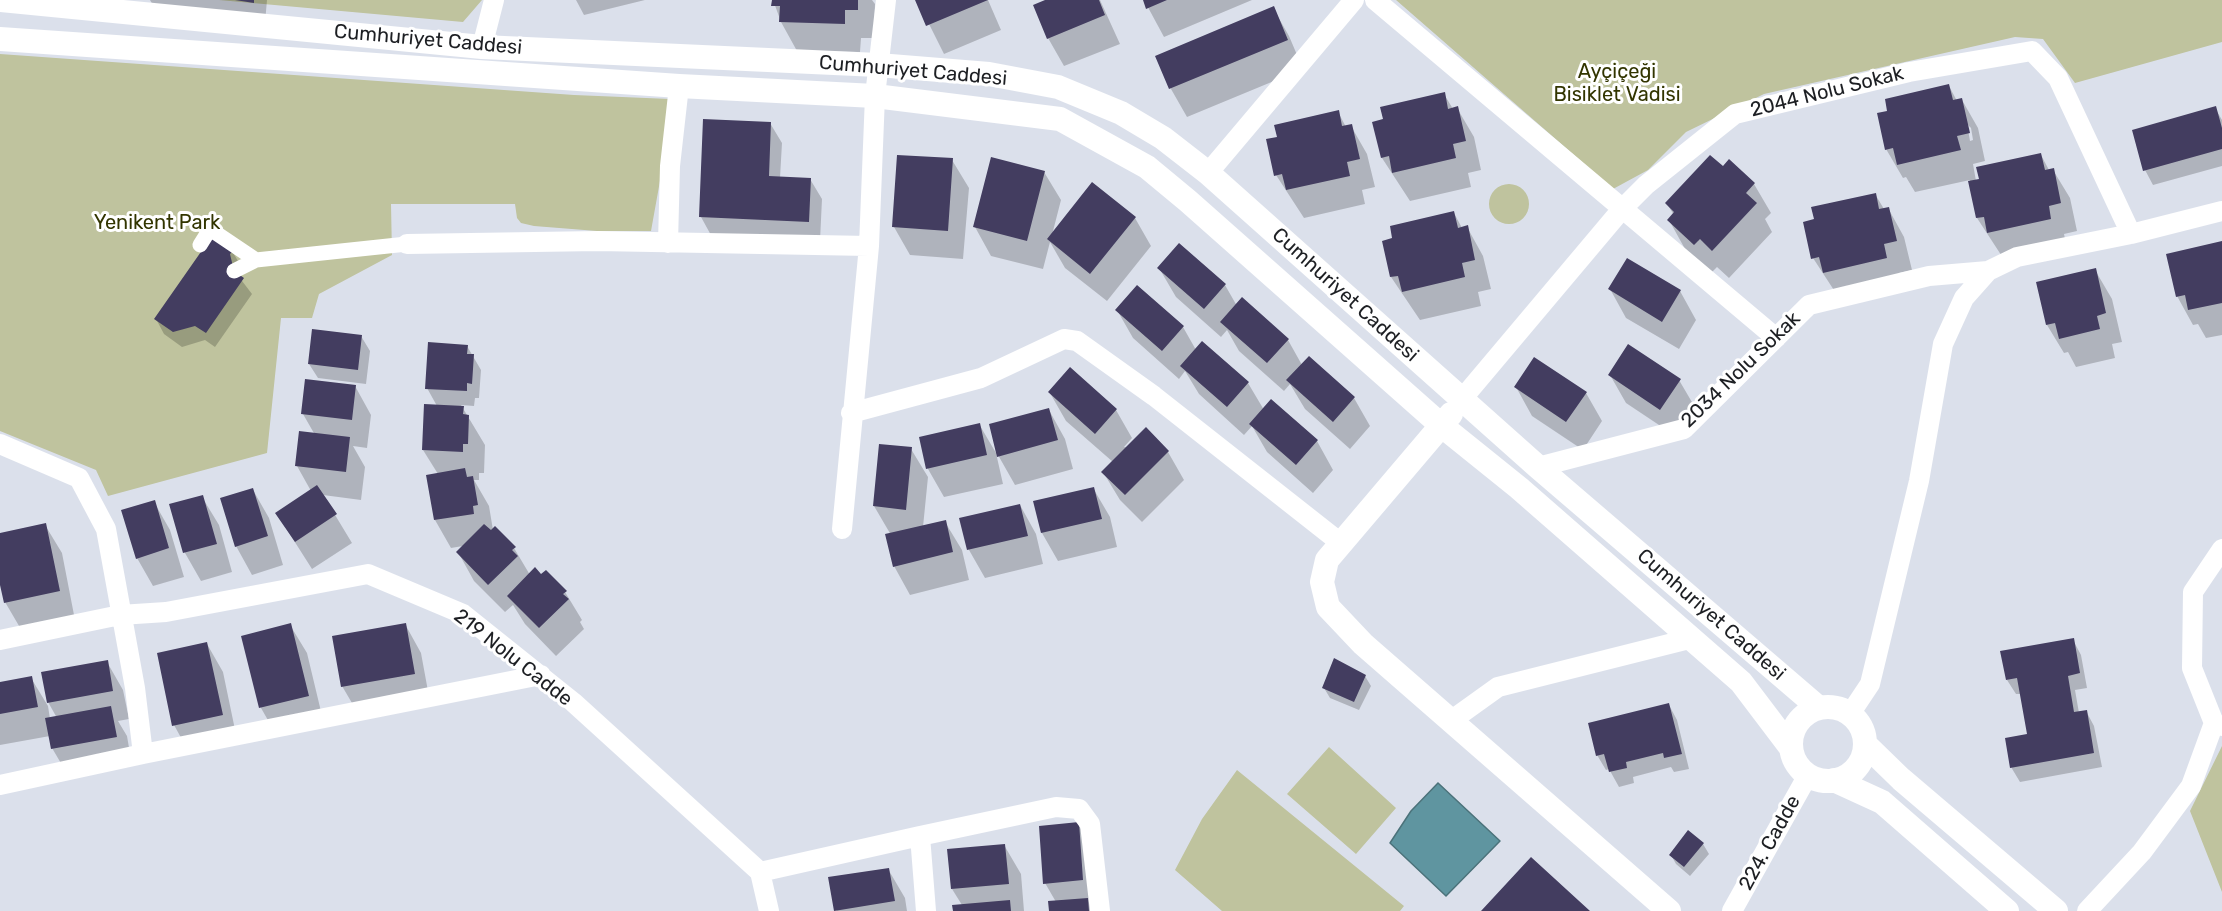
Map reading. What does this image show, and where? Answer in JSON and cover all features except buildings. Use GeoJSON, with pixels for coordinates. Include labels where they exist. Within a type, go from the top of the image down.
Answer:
{"type":"FeatureCollection","features":[{"type":"Feature","properties":{"kind":"street","name":"Cumhuriyet Caddesi"},"geometry":{"type":"LineString","coordinates":[[0,0],[482,47],[878,65],[989,74],[1058,87],[1121,112],[1163,138],[1208,173],[1538,466],[1819,708]]}},
{"type":"Feature","properties":{"kind":"street"},"geometry":{"type":"LineString","coordinates":[[482,47],[494,0]]}},
{"type":"Feature","properties":{"kind":"street"},"geometry":{"type":"LineString","coordinates":[[842,529],[851,413],[869,246],[875,96],[886,0]]}},
{"type":"Feature","properties":{"kind":"street"},"geometry":{"type":"LineString","coordinates":[[1208,173],[1354,0]]}},
{"type":"Feature","properties":{"kind":"street"},"geometry":{"type":"LineString","coordinates":[[1375,0],[1776,338]]}},
{"type":"Feature","properties":{"kind":"street","name":"Cumhuriyet Caddesi"},"geometry":{"type":"LineString","coordinates":[[0,39],[680,86],[875,96],[1060,119],[1147,167],[1188,201],[1442,426],[1520,488],[1693,638],[1741,682],[1791,748]]}},
{"type":"Feature","properties":{"kind":"street","name":"2044 Nolu Sokak"},"geometry":{"type":"LineString","coordinates":[[1462,399],[1622,209],[1646,184],[1735,114],[1909,72],[2032,51],[2058,78],[2131,234]]}},
{"type":"Feature","properties":{"kind":"street"},"geometry":{"type":"LineString","coordinates":[[668,243],[670,166],[680,86]]}},
{"type":"Feature","properties":{"kind":"street","name":"2034 Nolu Sokak"},"geometry":{"type":"LineString","coordinates":[[1538,466],[1684,429],[1809,305],[1929,276],[1988,272],[2017,257],[2131,234],[2222,211]]}},
{"type":"Feature","properties":{"kind":"street"},"geometry":{"type":"LineString","coordinates":[[200,244],[210,229],[256,260]]}},
{"type":"Feature","properties":{"kind":"street"},"geometry":{"type":"LineString","coordinates":[[234,271],[256,260],[407,244],[598,241],[869,246]]}},
{"type":"Feature","properties":{"kind":"street"},"geometry":{"type":"LineString","coordinates":[[1850,714],[1870,684],[1919,481],[1943,344],[1964,298],[1988,272]]}},
{"type":"Feature","properties":{"kind":"street"},"geometry":{"type":"LineString","coordinates":[[851,413],[981,378],[1064,339],[1077,342],[1154,396],[1342,544]]}},
{"type":"Feature","properties":{"kind":"street"},"geometry":{"type":"LineString","coordinates":[[1462,399],[1442,426],[1327,560],[1322,582],[1328,607],[1363,644],[1670,911]]}},
{"type":"Feature","properties":{"kind":"street"},"geometry":{"type":"LineString","coordinates":[[0,444],[79,478],[106,529],[135,688],[143,754]]}},
{"type":"Feature","properties":{"kind":"street"},"geometry":{"type":"LineString","coordinates":[[2087,911],[2142,852],[2191,786],[2218,725],[2192,668],[2193,592],[2222,549]]}},
{"type":"Feature","properties":{"kind":"street","name":"219 Nolu Cadde"},"geometry":{"type":"LineString","coordinates":[[0,640],[120,615],[166,612],[368,574],[463,614],[541,675],[760,872]]}},
{"type":"Feature","properties":{"kind":"street"},"geometry":{"type":"LineString","coordinates":[[1452,720],[1498,687],[1693,638]]}},
{"type":"Feature","properties":{"kind":"street"},"geometry":{"type":"LineString","coordinates":[[0,785],[143,754],[541,675]]}},
{"type":"Feature","properties":{"kind":"street"},"geometry":{"type":"LineString","coordinates":[[1834,780],[1846,776],[1856,768],[1865,744],[1863,732],[1850,714],[1830,706],[1809,711],[1794,727],[1791,748],[1800,768],[1808,776],[1834,780],[1882,802],[2007,911]]}},
{"type":"Feature","properties":{"kind":"street"},"geometry":{"type":"LineString","coordinates":[[1865,744],[1901,779],[2056,911]]}},
{"type":"Feature","properties":{"kind":"street","name":"224. Cadde"},"geometry":{"type":"LineString","coordinates":[[1732,911],[1808,776]]}},
{"type":"Feature","properties":{"kind":"street"},"geometry":{"type":"LineString","coordinates":[[769,911],[760,872],[1056,807],[1078,809],[1090,824],[1100,911]]}},
{"type":"Feature","properties":{"kind":"street"},"geometry":{"type":"LineString","coordinates":[[920,836],[926,911]]}},
{"type":"Feature","properties":{"kind":"green space"},"geometry":{"type":"Polygon","coordinates":[[[219,0],[482,0],[463,22],[219,0]]]}},
{"type":"Feature","properties":{"kind":"green space","name":"Ayçiçeği Bisiklet Vadisi"},"geometry":{"type":"Polygon","coordinates":[[[1396,0],[2222,0],[2222,42],[2075,83],[2043,39],[2015,37],[1764,94],[1686,132],[1648,170],[1613,189],[1396,0]]]}},
{"type":"Feature","properties":{"kind":"green space","name":"Yenikent Park"},"geometry":{"type":"Polygon","coordinates":[[[0,54],[574,95],[670,99],[665,153],[651,231],[597,231],[534,226],[521,223],[517,218],[515,204],[391,204],[392,255],[319,294],[312,318],[281,318],[267,453],[108,496],[96,470],[0,431],[0,54]]]}},
{"type":"Feature","properties":{"kind":"green space"},"geometry":{"type":"Polygon","coordinates":[[[1509,184],[1517,185],[1523,190],[1528,196],[1528,212],[1523,218],[1517,223],[1509,224],[1501,223],[1495,218],[1490,212],[1489,204],[1490,196],[1495,190],[1501,185],[1509,184]]]}},
{"type":"Feature","properties":{"kind":"green space"},"geometry":{"type":"Polygon","coordinates":[[[2222,746],[2222,892],[2190,811],[2222,746]]]}},
{"type":"Feature","properties":{"kind":"green space"},"geometry":{"type":"Polygon","coordinates":[[[1329,747],[1396,808],[1356,854],[1287,794],[1329,747]]]}},
{"type":"Feature","properties":{"kind":"green space"},"geometry":{"type":"Polygon","coordinates":[[[1237,770],[1404,906],[1400,911],[1222,911],[1175,870],[1202,819],[1237,770]]]}},
{"type":"Feature","properties":{"kind":"water"},"geometry":{"type":"Polygon","coordinates":[[[1438,783],[1500,841],[1446,896],[1390,843],[1411,811],[1438,783]]]}}]}
